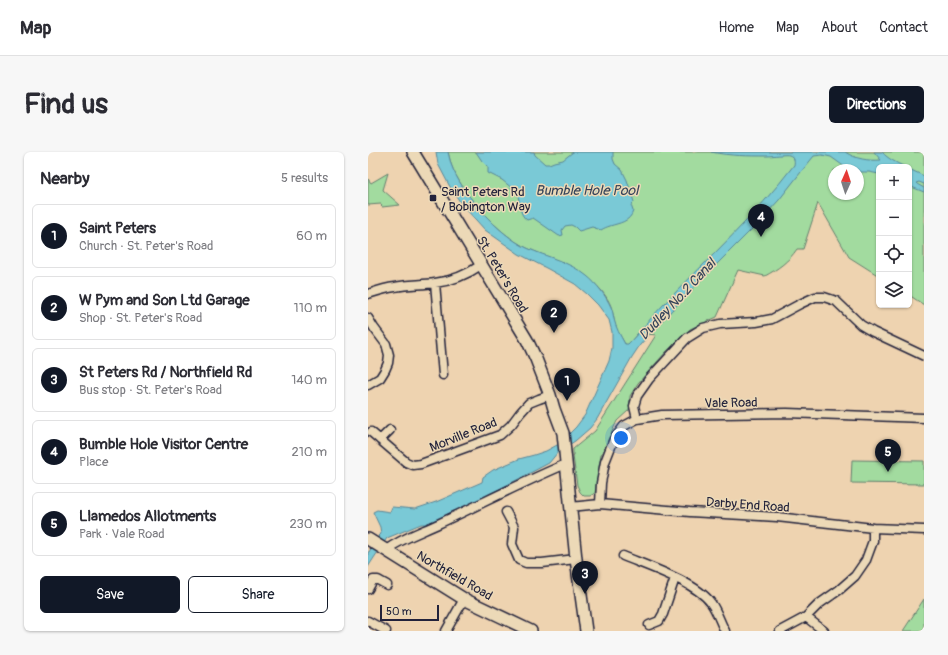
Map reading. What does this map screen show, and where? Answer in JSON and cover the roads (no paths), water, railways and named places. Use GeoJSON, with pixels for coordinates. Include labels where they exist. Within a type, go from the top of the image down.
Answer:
{"type":"FeatureCollection","features":[{"type":"Feature","properties":{"kind":"street","name":"St. Peter's Road"},"geometry":{"type":"LineString","coordinates":[[413,152],[527,340],[550,396],[563,433],[576,559],[586,631]]}},
{"type":"Feature","properties":{"kind":"street"},"geometry":{"type":"LineString","coordinates":[[368,294],[382,289],[435,283],[460,277],[481,265]]}},
{"type":"Feature","properties":{"kind":"street"},"geometry":{"type":"LineString","coordinates":[[435,283],[443,375]]}},
{"type":"Feature","properties":{"kind":"street"},"geometry":{"type":"LineString","coordinates":[[600,504],[601,483],[605,462],[614,440],[624,426],[637,418],[634,406],[637,396],[649,379],[687,338],[703,328],[720,324],[756,322],[772,319],[815,297],[824,297],[836,301],[861,325],[924,356]]}},
{"type":"Feature","properties":{"kind":"street"},"geometry":{"type":"LineString","coordinates":[[368,318],[386,344],[389,355],[388,363],[380,378],[368,385]]}},
{"type":"Feature","properties":{"kind":"street","name":"Morville Road"},"geometry":{"type":"LineString","coordinates":[[371,432],[406,462],[413,465],[421,464],[500,435],[511,425],[529,403],[550,396]]}},
{"type":"Feature","properties":{"kind":"street","name":"Vale Road"},"geometry":{"type":"LineString","coordinates":[[637,418],[662,415],[787,413],[924,418]]}},
{"type":"Feature","properties":{"kind":"street"},"geometry":{"type":"LineString","coordinates":[[380,440],[390,430]]}},
{"type":"Feature","properties":{"kind":"street"},"geometry":{"type":"LineString","coordinates":[[386,550],[394,544],[566,460]]}},
{"type":"Feature","properties":{"kind":"street","name":"Darby End Road"},"geometry":{"type":"LineString","coordinates":[[570,507],[600,504],[690,512],[777,517],[873,528],[924,530]]}},
{"type":"Feature","properties":{"kind":"street"},"geometry":{"type":"LineString","coordinates":[[506,512],[514,527],[512,544],[519,560],[526,563],[542,564],[576,559]]}},
{"type":"Feature","properties":{"kind":"street"},"geometry":{"type":"LineString","coordinates":[[780,631],[806,617],[819,604],[839,590],[855,576],[866,560],[873,541],[873,528]]}},
{"type":"Feature","properties":{"kind":"street","name":"Northfield Road"},"geometry":{"type":"LineString","coordinates":[[368,539],[464,598],[531,631]]}},
{"type":"Feature","properties":{"kind":"street"},"geometry":{"type":"LineString","coordinates":[[623,556],[656,569],[693,588],[712,604],[725,631]]}},
{"type":"Feature","properties":{"kind":"street"},"geometry":{"type":"LineString","coordinates":[[649,625],[659,621],[663,614],[675,578]]}},
{"type":"Feature","properties":{"kind":"street"},"geometry":{"type":"LineString","coordinates":[[368,588],[373,580],[378,580],[387,585]]}},
{"type":"Feature","properties":{"kind":"street"},"geometry":{"type":"LineString","coordinates":[[446,631],[464,598]]}},
{"type":"Feature","properties":{"kind":"street"},"geometry":{"type":"LineString","coordinates":[[806,617],[824,631]]}},
{"type":"Feature","properties":{"kind":"street"},"geometry":{"type":"LineString","coordinates":[[368,621],[386,631]]}},
{"type":"Feature","properties":{"kind":"water","name":"Dudley No.2 Canal"},"geometry":{"type":"Polygon","coordinates":[[[436,152],[448,152],[451,164],[463,188],[493,223],[516,242],[573,267],[587,276],[601,290],[609,303],[617,328],[625,344],[628,344],[660,308],[748,219],[794,165],[793,158],[787,155],[746,156],[711,152],[845,152],[867,160],[881,160],[874,152],[882,152],[890,159],[899,164],[876,164],[876,173],[864,172],[864,164],[841,164],[831,157],[822,155],[814,156],[779,200],[757,224],[697,284],[640,345],[597,419],[590,428],[575,441],[558,452],[549,463],[435,523],[421,524],[387,538],[368,567],[368,552],[381,534],[380,527],[373,512],[377,510],[390,512],[392,507],[415,509],[436,502],[482,482],[483,477],[493,470],[519,459],[546,451],[559,444],[576,427],[585,415],[609,361],[612,348],[612,332],[609,320],[598,305],[575,284],[519,254],[485,230],[462,205],[438,164],[436,152]]]}},
{"type":"Feature","properties":{"kind":"water","name":"Bumble Hole Pool"},"geometry":{"type":"Polygon","coordinates":[[[476,152],[534,152],[535,155],[545,164],[549,164],[563,160],[573,152],[613,152],[615,164],[622,170],[627,180],[634,202],[631,205],[633,211],[632,215],[627,220],[601,230],[592,227],[579,231],[571,225],[565,226],[562,230],[563,235],[559,236],[533,218],[527,220],[524,218],[520,208],[518,193],[502,180],[488,173],[488,167],[476,152]]]}},
{"type":"Feature","properties":{"kind":"water"},"geometry":{"type":"Polygon","coordinates":[[[912,170],[924,176],[924,184],[919,182],[916,183],[924,188],[924,192],[912,187],[912,170]]]}},
{"type":"Feature","properties":{"kind":"place","name":"Saint Peters Rd / Bobington Way"},"geometry":{"type":"Point","coordinates":[433,198]}},
{"type":"Feature","properties":{"kind":"place","name":"Bumble Hole Visitor Centre"},"geometry":{"type":"Point","coordinates":[761,237]}},
{"type":"Feature","properties":{"kind":"place","name":"W Pym and Son Ltd Garage"},"geometry":{"type":"Point","coordinates":[554,333]}},
{"type":"Feature","properties":{"kind":"place","name":"Saint Peters"},"geometry":{"type":"Point","coordinates":[567,401]}},
{"type":"Feature","properties":{"kind":"place","name":"Llamedos Allotments"},"geometry":{"type":"Point","coordinates":[888,472]}},
{"type":"Feature","properties":{"kind":"place","name":"St Peters Rd / Northfield Rd"},"geometry":{"type":"Point","coordinates":[585,594]}}]}
